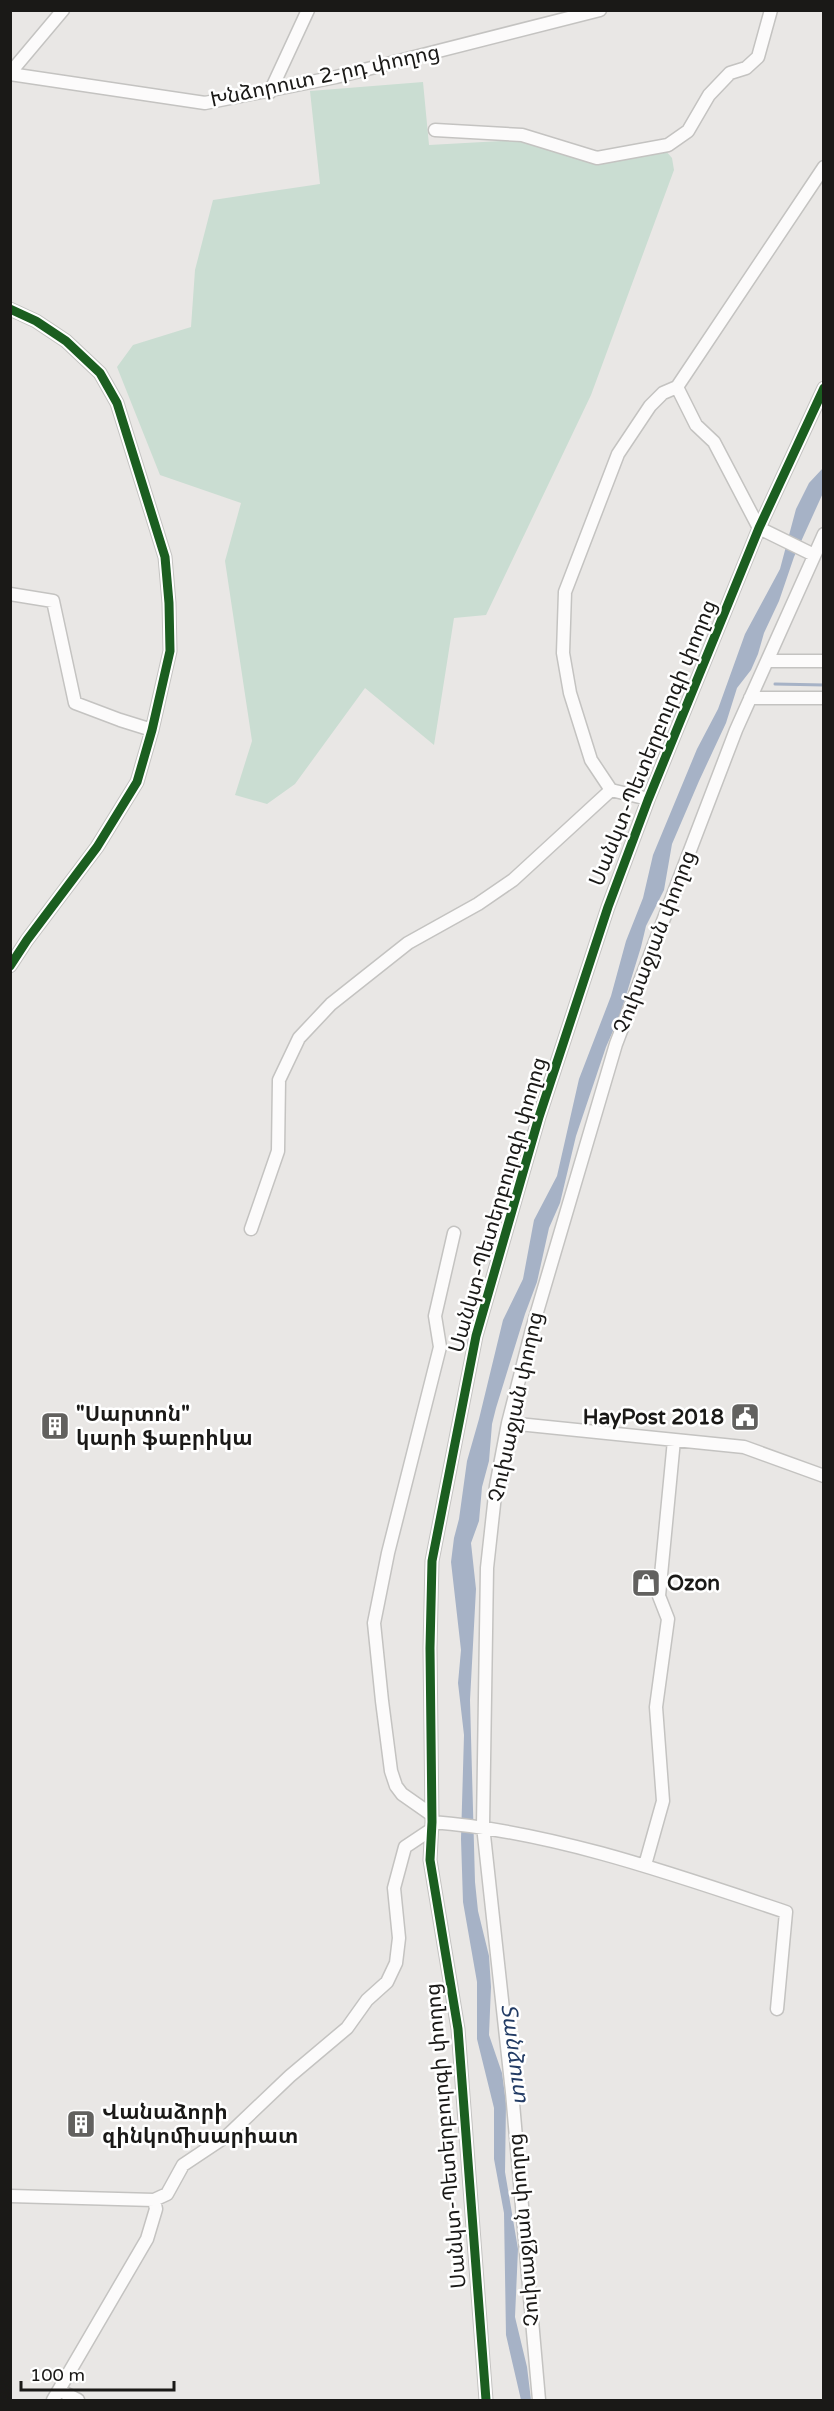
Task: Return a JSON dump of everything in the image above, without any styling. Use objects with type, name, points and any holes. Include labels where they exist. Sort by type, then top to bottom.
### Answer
[{"type":"street","points":[[10,74],[63,10]]},
{"type":"street","points":[[270,92],[308,10]]},
{"type":"street","points":[[435,130],[522,135],[597,158],[668,145],[688,131],[709,95],[729,73],[746,68],[758,57],[771,10]]},
{"type":"street","name":"Խնձորուտ 2-րդ փողոց","points":[[10,74],[206,104],[336,77],[595,12]]},
{"type":"street","points":[[648,799],[611,790],[591,760],[570,693],[562,653],[566,592],[618,454],[650,406],[663,393],[677,387],[824,166]]},
{"type":"street","points":[[10,309],[36,321],[66,341],[100,374],[117,403],[165,557],[170,651],[152,730],[137,782],[97,847],[10,966]]},
{"type":"street","points":[[677,387],[696,425],[714,442],[759,528],[810,553]]},
{"type":"street","name":"Սանկտ-Պետերբուրգի փողոց","points":[[486,2400],[458,2029],[430,1860],[432,1561],[476,1336],[550,1084],[608,907],[648,799],[759,528],[824,388]]},
{"type":"street","name":"Չուխաջյան փողոց","points":[[539,2400],[512,2092],[480,1826],[487,1568],[496,1486],[508,1423],[552,1255],[616,1044],[750,698],[810,553],[824,534]]},
{"type":"street","points":[[10,594],[53,601],[75,703],[152,730]]},
{"type":"street","points":[[767,661],[824,661]]},
{"type":"street","points":[[750,698],[824,698]]},
{"type":"street","points":[[251,1229],[278,1151],[279,1080],[299,1038],[331,1005],[408,943],[478,904],[513,880],[611,790]]},
{"type":"street","points":[[454,1233],[435,1316],[440,1347],[376,1603],[374,1623],[383,1713],[391,1771],[396,1786],[432,1822],[480,1826],[645,1865],[786,1912],[777,2009]]},
{"type":"street","points":[[508,1423],[744,1448],[824,1476]]},
{"type":"street","points":[[645,1865],[663,1802],[656,1707],[668,1618],[659,1596],[674,1440]]},
{"type":"street","points":[[10,2196],[154,2200],[167,2194],[183,2165],[228,2135],[290,2076],[347,2028],[367,2000],[387,1982],[396,1963],[399,1938],[394,1888],[405,1847],[432,1822]]},
{"type":"street","points":[[78,2400],[56,2395],[147,2239],[156,2209],[154,2200]]},
{"type":"green space","points":[[423,82],[429,145],[520,140],[598,163],[665,150],[672,158],[674,170],[591,395],[486,615],[454,618],[434,745],[365,688],[295,784],[267,804],[235,795],[252,741],[225,561],[241,503],[160,475],[117,367],[133,345],[191,327],[195,270],[213,200],[320,184],[310,91]]},
{"type":"water","points":[[823,468],[823,493],[794,557],[758,654],[751,670],[737,688],[726,723],[672,844],[664,890],[646,926],[620,1015],[606,1047],[576,1136],[560,1203],[549,1228],[537,1282],[496,1408],[492,1424],[489,1461],[482,1487],[479,1521],[471,1543],[476,1589],[470,1700],[475,1882],[478,1911],[489,1956],[491,1987],[489,2035],[502,2073],[506,2103],[505,2172],[518,2249],[515,2317],[527,2367],[531,2400],[521,2400],[506,2335],[504,2213],[494,2159],[494,2108],[477,2039],[477,1982],[463,1902],[461,1839],[464,1735],[458,1683],[461,1650],[451,1562],[454,1538],[467,1461],[503,1320],[523,1279],[534,1220],[557,1176],[579,1079],[611,996],[626,941],[643,898],[653,855],[697,749],[718,709],[745,634],[780,569],[796,509],[809,483]]},
{"type":"waterway","points":[[775,684],[824,685]]},
{"type":"cycle path","points":[[10,309],[36,321],[66,341],[100,373],[117,403],[165,557],[170,651],[152,730],[137,782],[97,847],[10,966]]},
{"type":"cycle path","points":[[486,2400],[458,2029],[430,1860],[432,1561],[476,1336],[539,1117],[608,907],[648,800],[759,528],[824,388]]},
{"type":"place","name":"HayPost 2018","points":[[745,1417]]},
{"type":"place","name":"\"Սարտոն\" կարի ֆաբրիկա","points":[[55,1426]]},
{"type":"place","name":"Ozon","points":[[646,1583]]},
{"type":"place","name":"Վանաձորի զինկոմիսարիատ","points":[[81,2124]]},
{"type":"water label","name":"Տանձուտ","points":[[515,2053]]}]
